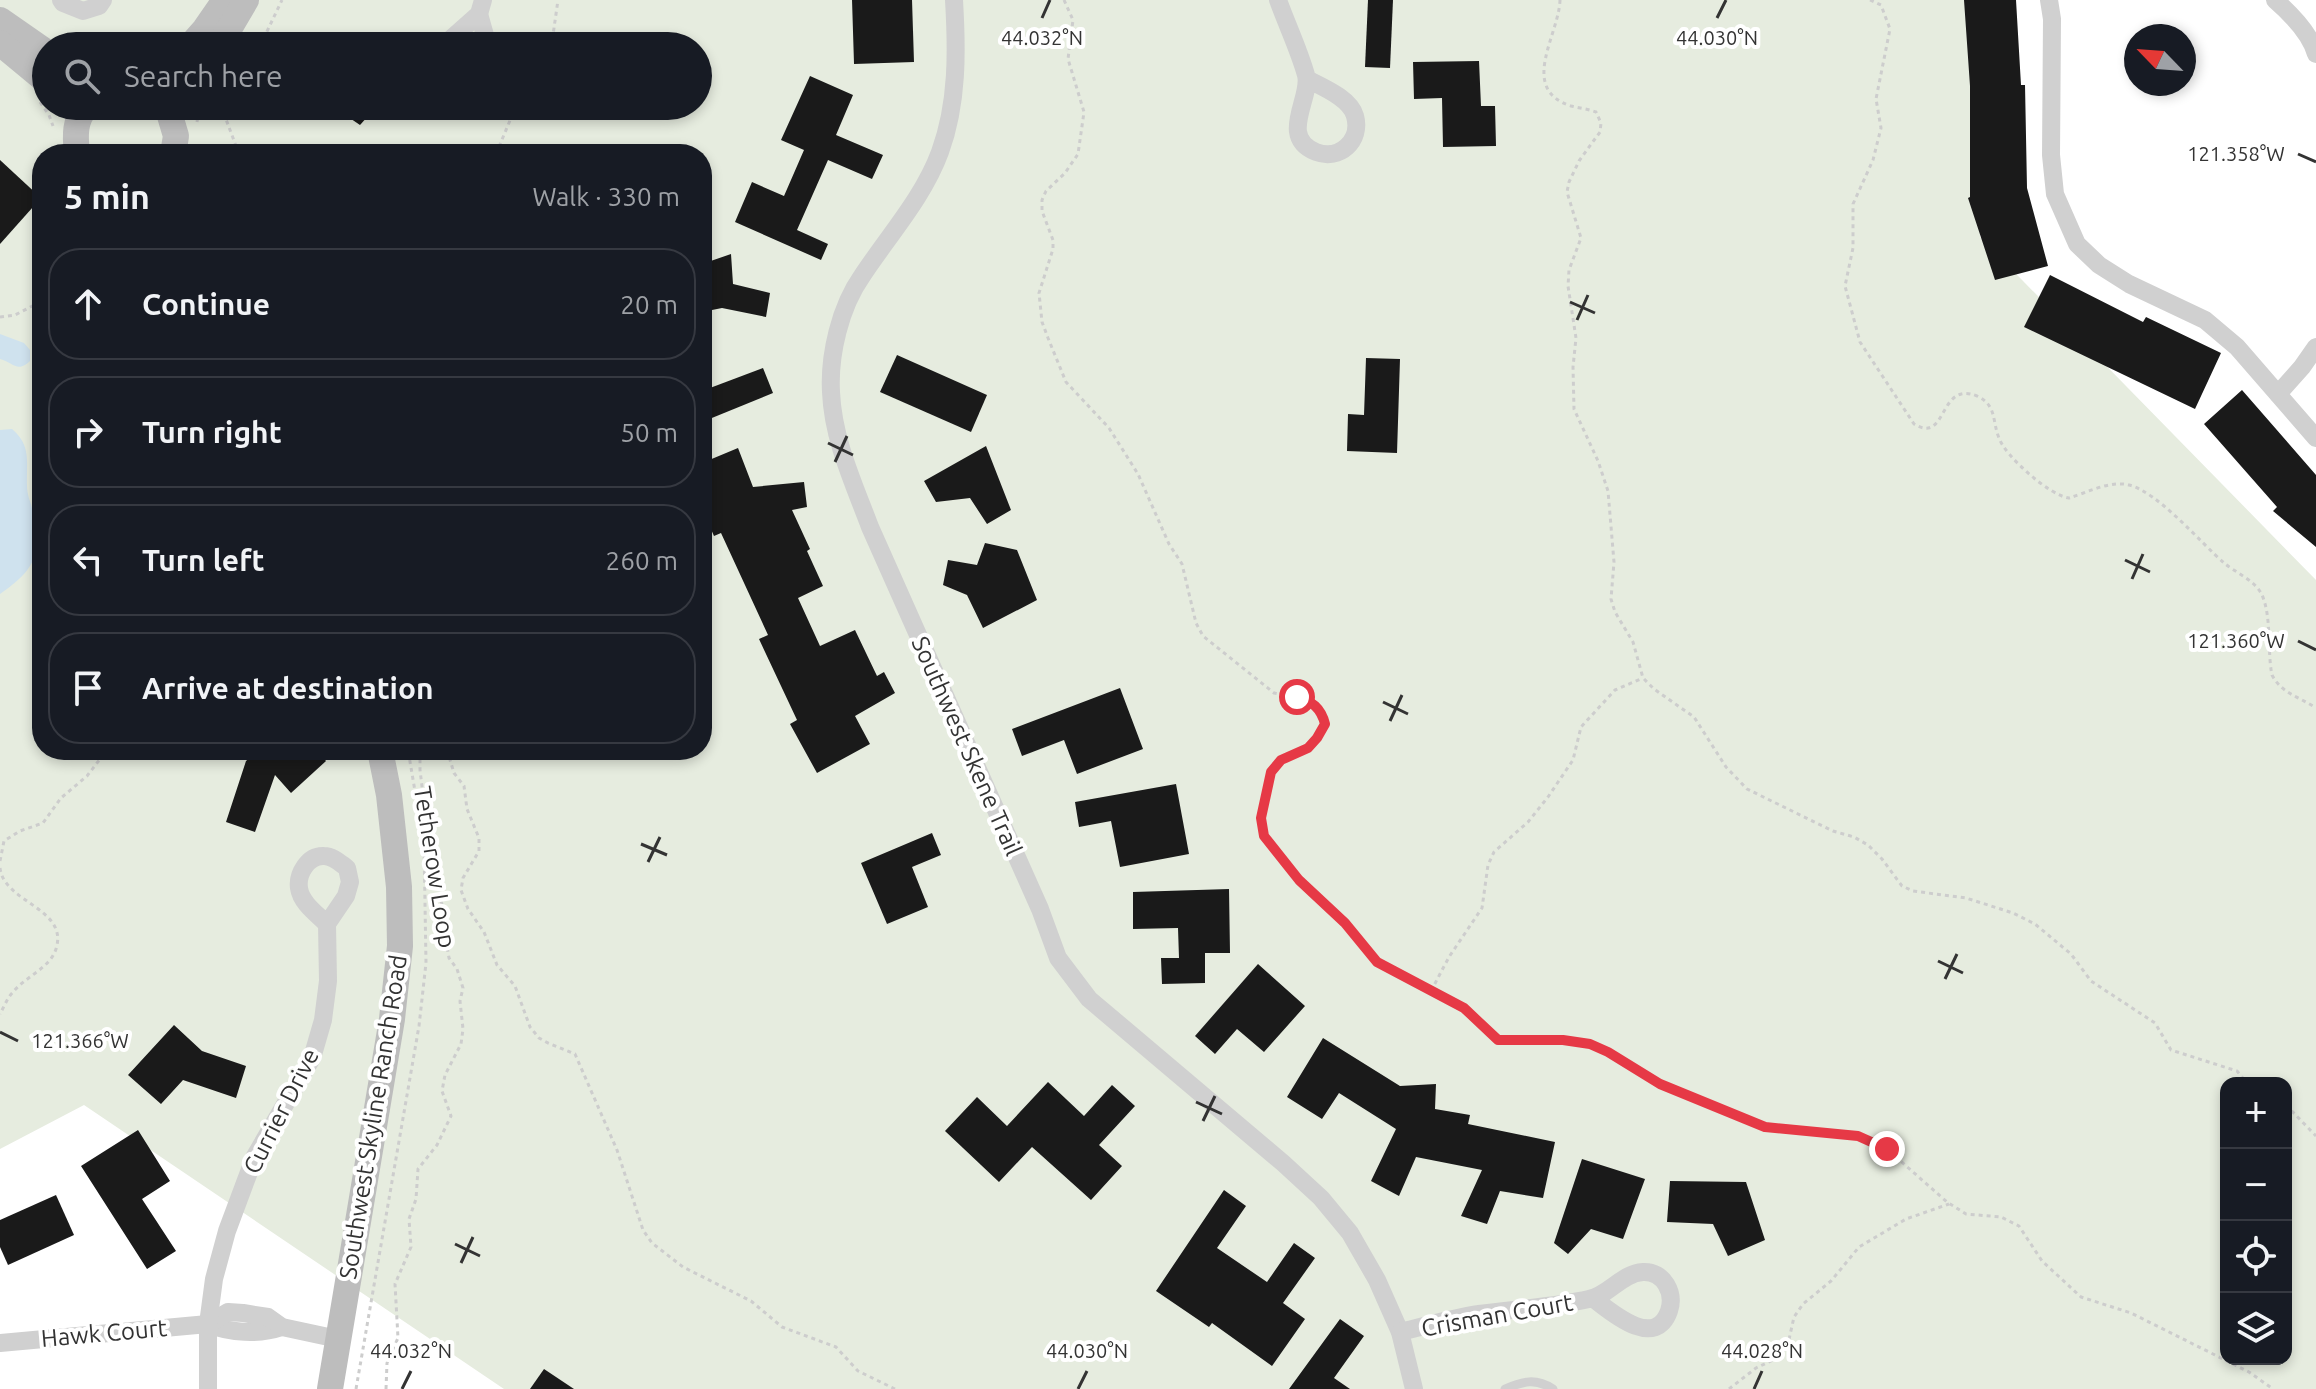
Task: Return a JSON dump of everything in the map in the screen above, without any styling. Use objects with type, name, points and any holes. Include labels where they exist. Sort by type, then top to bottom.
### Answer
[{"type":"street","points":[[61,0],[83,11],[99,6],[103,0]]},
{"type":"street","points":[[201,32],[225,0]]},
{"type":"street","points":[[227,32],[246,0]]},
{"type":"street","name":"Southwest Skene Trail","points":[[954,0],[957,41],[955,78],[950,115],[940,152],[916,200],[860,278],[843,313],[831,390],[835,428],[848,469],[870,527],[1034,895],[1058,958],[1089,999],[1283,1163],[1321,1198],[1350,1233],[1377,1280],[1400,1332],[1414,1389]]},
{"type":"street","points":[[1278,0],[1307,79]]},
{"type":"street","points":[[2049,0],[2052,19],[2051,155],[2055,194],[2077,244],[2099,265],[2129,284],[2205,320],[2237,347],[2316,438]]},
{"type":"street","points":[[2275,0],[2292,15],[2314,46],[2316,54]]},
{"type":"street","points":[[457,32],[481,7]]},
{"type":"street","points":[[481,7],[485,32]]},
{"type":"street","points":[[0,20],[32,42]]},
{"type":"street","points":[[0,43],[32,80]]},
{"type":"street","points":[[170,120],[175,144]]},
{"type":"street","points":[[175,144],[178,120]]},
{"type":"street","points":[[2278,394],[2316,347]]},
{"type":"street","name":"Southwest Skyline Ranch Road","points":[[330,1389],[392,1019],[400,946],[399,887],[382,760]]},
{"type":"street","name":"Currier Drive","points":[[208,1389],[208,1324],[214,1279],[227,1231],[255,1156],[312,1058],[323,1020],[326,994],[327,924]]},
{"type":"street","name":"Crisman Court","points":[[1400,1332],[1474,1314],[1594,1299]]},
{"type":"street","name":"Hawk Court","points":[[0,1343],[208,1324],[228,1312],[268,1317],[282,1327],[338,1339]]},
{"type":"lane","points":[[1505,1389],[1521,1382],[1538,1381],[1553,1389]]},
{"type":"path","points":[[267,32],[282,0]]},
{"type":"path","points":[[553,32],[558,0]]},
{"type":"path","points":[[1064,0],[1073,20],[1068,59],[1084,112],[1078,154],[1042,200],[1042,211],[1053,240],[1039,293],[1042,322],[1066,382],[1109,428],[1138,474],[1169,544],[1182,564],[1196,623],[1203,636],[1260,684],[1284,697],[1307,700],[1323,716],[1325,724],[1308,748],[1281,760],[1271,772],[1261,818],[1264,836],[1299,880],[1345,923],[1377,962],[1464,1008],[1498,1040],[1563,1040],[1590,1044],[1660,1084],[1765,1127],[1858,1136],[1887,1149],[1966,1214],[2001,1217],[2019,1226],[2042,1261],[2081,1297],[2131,1313],[2249,1372],[2273,1389]]},
{"type":"path","points":[[1560,0],[1544,60],[1544,79],[1558,99],[1596,112],[1601,123],[1596,141],[1574,171],[1567,192],[1581,238],[1569,270],[1568,286],[1576,338],[1574,409],[1608,491],[1614,562],[1611,599],[1633,642],[1643,678],[1694,717],[1726,767],[1747,789],[1868,845],[1902,886],[1913,891],[1966,898],[2013,913],[2035,924],[2071,954],[2091,981],[2155,1023],[2171,1050],[2237,1071],[2242,1077]]},
{"type":"path","points":[[1870,0],[1881,5],[1890,29],[1876,99],[1881,128],[1873,160],[1853,204],[1853,248],[1845,286],[1860,342],[1888,387],[1914,424],[1920,427],[1929,428],[1937,423],[1954,395],[1962,393],[1985,400],[1994,411],[1999,440],[2016,461],[2061,497],[2069,498],[2114,484],[2129,485],[2142,491],[2180,520],[2262,595],[2272,675],[2286,692],[2316,708]]},
{"type":"path","points":[[226,120],[235,144]]},
{"type":"path","points":[[500,144],[510,120]]},
{"type":"path","points":[[0,317],[15,315],[32,306]]},
{"type":"path","points":[[1431,991],[1449,957],[1482,908],[1488,865],[1494,852],[1528,822],[1548,797],[1573,760],[1581,727],[1615,690],[1643,678]]},
{"type":"path","points":[[0,861],[4,841],[43,823],[61,798],[87,776],[99,760]]},
{"type":"path","name":"Tetherow Loop","points":[[386,1389],[387,1363],[398,1338],[395,1284],[411,1247],[409,1219],[416,1199],[418,1169],[437,1145],[451,1116],[442,1091],[445,1075],[461,1044],[463,1029],[459,1010],[463,983],[449,958],[446,941],[448,924],[429,844],[420,760]]},
{"type":"path","points":[[450,760],[454,773],[464,786],[467,809],[479,838],[479,851],[463,878],[461,890],[468,909],[484,932],[497,965],[515,986],[530,1027],[548,1043],[575,1054],[617,1150],[643,1230],[652,1243],[683,1267],[751,1301],[782,1327],[836,1347],[858,1371],[895,1389]]},
{"type":"path","points":[[0,868],[8,887],[45,914],[57,929],[58,942],[55,954],[13,992],[0,1014]]},
{"type":"path","points":[[2292,1111],[2316,1136]]},
{"type":"path","points":[[1729,1389],[1756,1368],[1777,1358],[1788,1344],[1794,1317],[1803,1304],[1831,1281],[1859,1247],[1906,1219],[1951,1204]]},
{"type":"shaded area","points":[[0,0],[1998,0],[1980,237],[2316,580],[2316,1389],[504,1389],[84,1105],[0,1149]]},
{"type":"water","points":[[0,334],[24,343],[30,350],[30,361],[26,365],[18,367],[0,359]]},
{"type":"water","points":[[12,429],[25,448],[27,490],[32,509],[32,562],[20,578],[0,594],[0,430]]},
{"type":"building","points":[[852,0],[912,0],[914,62],[854,64]]},
{"type":"building","points":[[1368,0],[1393,0],[1390,68],[1365,67]]},
{"type":"building","points":[[1964,0],[2016,0],[2021,85],[2025,85],[2027,188],[2048,266],[1995,280],[1968,198],[1970,86]]},
{"type":"building","points":[[1479,61],[1481,106],[1495,106],[1496,146],[1443,147],[1442,98],[1414,99],[1413,62]]},
{"type":"building","points":[[810,76],[853,95],[836,135],[883,155],[872,179],[828,160],[797,230],[828,244],[821,260],[735,222],[752,182],[784,196],[804,150],[781,140]]},
{"type":"building","points":[[0,160],[32,190],[32,208],[0,244]]},
{"type":"building","points":[[731,254],[733,284],[770,293],[766,317],[722,308],[712,310],[712,261]]},
{"type":"building","points":[[2050,275],[2143,322],[2146,317],[2221,353],[2195,409],[2024,327]]},
{"type":"building","points":[[897,355],[987,395],[971,432],[880,392]]},
{"type":"building","points":[[1366,358],[1400,359],[1397,453],[1347,451],[1348,414],[1364,415]]},
{"type":"building","points":[[763,368],[773,393],[712,418],[712,387]]},
{"type":"building","points":[[2242,390],[2316,475],[2316,547],[2273,511],[2277,507],[2204,424]]},
{"type":"building","points":[[986,446],[1011,510],[987,524],[970,498],[936,502],[924,481]]},
{"type":"building","points":[[738,448],[753,487],[804,482],[807,507],[792,510],[823,586],[798,598],[820,646],[855,630],[877,676],[884,672],[895,693],[855,716],[870,744],[817,773],[790,724],[797,720],[759,639],[768,635],[721,533],[714,536],[712,532],[712,459]]},
{"type":"building","points":[[985,543],[1017,550],[1037,600],[983,628],[967,595],[943,585],[948,560],[977,565]]},
{"type":"building","points":[[1120,688],[1143,749],[1077,774],[1064,740],[1022,756],[1012,729]]},
{"type":"building","points":[[246,761],[326,761],[291,793],[275,775],[255,832],[226,822]]},
{"type":"building","points":[[1176,784],[1189,854],[1120,867],[1111,821],[1079,827],[1075,802]]},
{"type":"building","points":[[932,833],[941,855],[912,867],[928,907],[887,924],[861,863]]},
{"type":"building","points":[[1229,889],[1230,953],[1205,953],[1205,983],[1162,984],[1161,958],[1179,958],[1178,928],[1133,929],[1133,892]]},
{"type":"building","points":[[1258,964],[1305,1006],[1264,1052],[1237,1029],[1215,1054],[1195,1036]]},
{"type":"building","points":[[174,1025],[202,1051],[246,1066],[236,1098],[183,1080],[161,1104],[128,1075]]},
{"type":"building","points":[[1323,1038],[1400,1086],[1436,1084],[1435,1109],[1470,1115],[1468,1124],[1555,1142],[1543,1198],[1500,1191],[1487,1224],[1461,1216],[1482,1170],[1416,1157],[1399,1196],[1371,1181],[1396,1129],[1339,1093],[1322,1119],[1287,1097]]},
{"type":"building","points":[[1048,1082],[1084,1116],[1112,1085],[1135,1106],[1099,1145],[1122,1166],[1091,1200],[1032,1147],[999,1182],[945,1131],[977,1097],[1007,1126]]},
{"type":"building","points":[[138,1130],[170,1181],[142,1199],[176,1251],[147,1269],[81,1166]]},
{"type":"building","points":[[1582,1159],[1645,1179],[1623,1239],[1591,1229],[1568,1254],[1554,1243]]},
{"type":"building","points":[[1670,1181],[1746,1182],[1765,1240],[1728,1256],[1713,1224],[1667,1222]]},
{"type":"building","points":[[1224,1190],[1246,1206],[1217,1248],[1267,1282],[1294,1243],[1315,1258],[1283,1303],[1305,1319],[1272,1366],[1212,1323],[1209,1327],[1156,1291]]},
{"type":"building","points":[[56,1195],[74,1235],[8,1265],[0,1247],[0,1220]]},
{"type":"building","points":[[1340,1319],[1364,1336],[1334,1378],[1350,1389],[1289,1389]]},
{"type":"building","points":[[544,1369],[574,1389],[530,1389]]},
{"type":"route","points":[[1297,697],[1318,708],[1325,724],[1308,748],[1281,760],[1271,772],[1261,818],[1264,836],[1299,880],[1345,923],[1377,962],[1464,1008],[1498,1040],[1563,1040],[1590,1044],[1681,1094],[1765,1127],[1858,1136],[1887,1149]]}]
